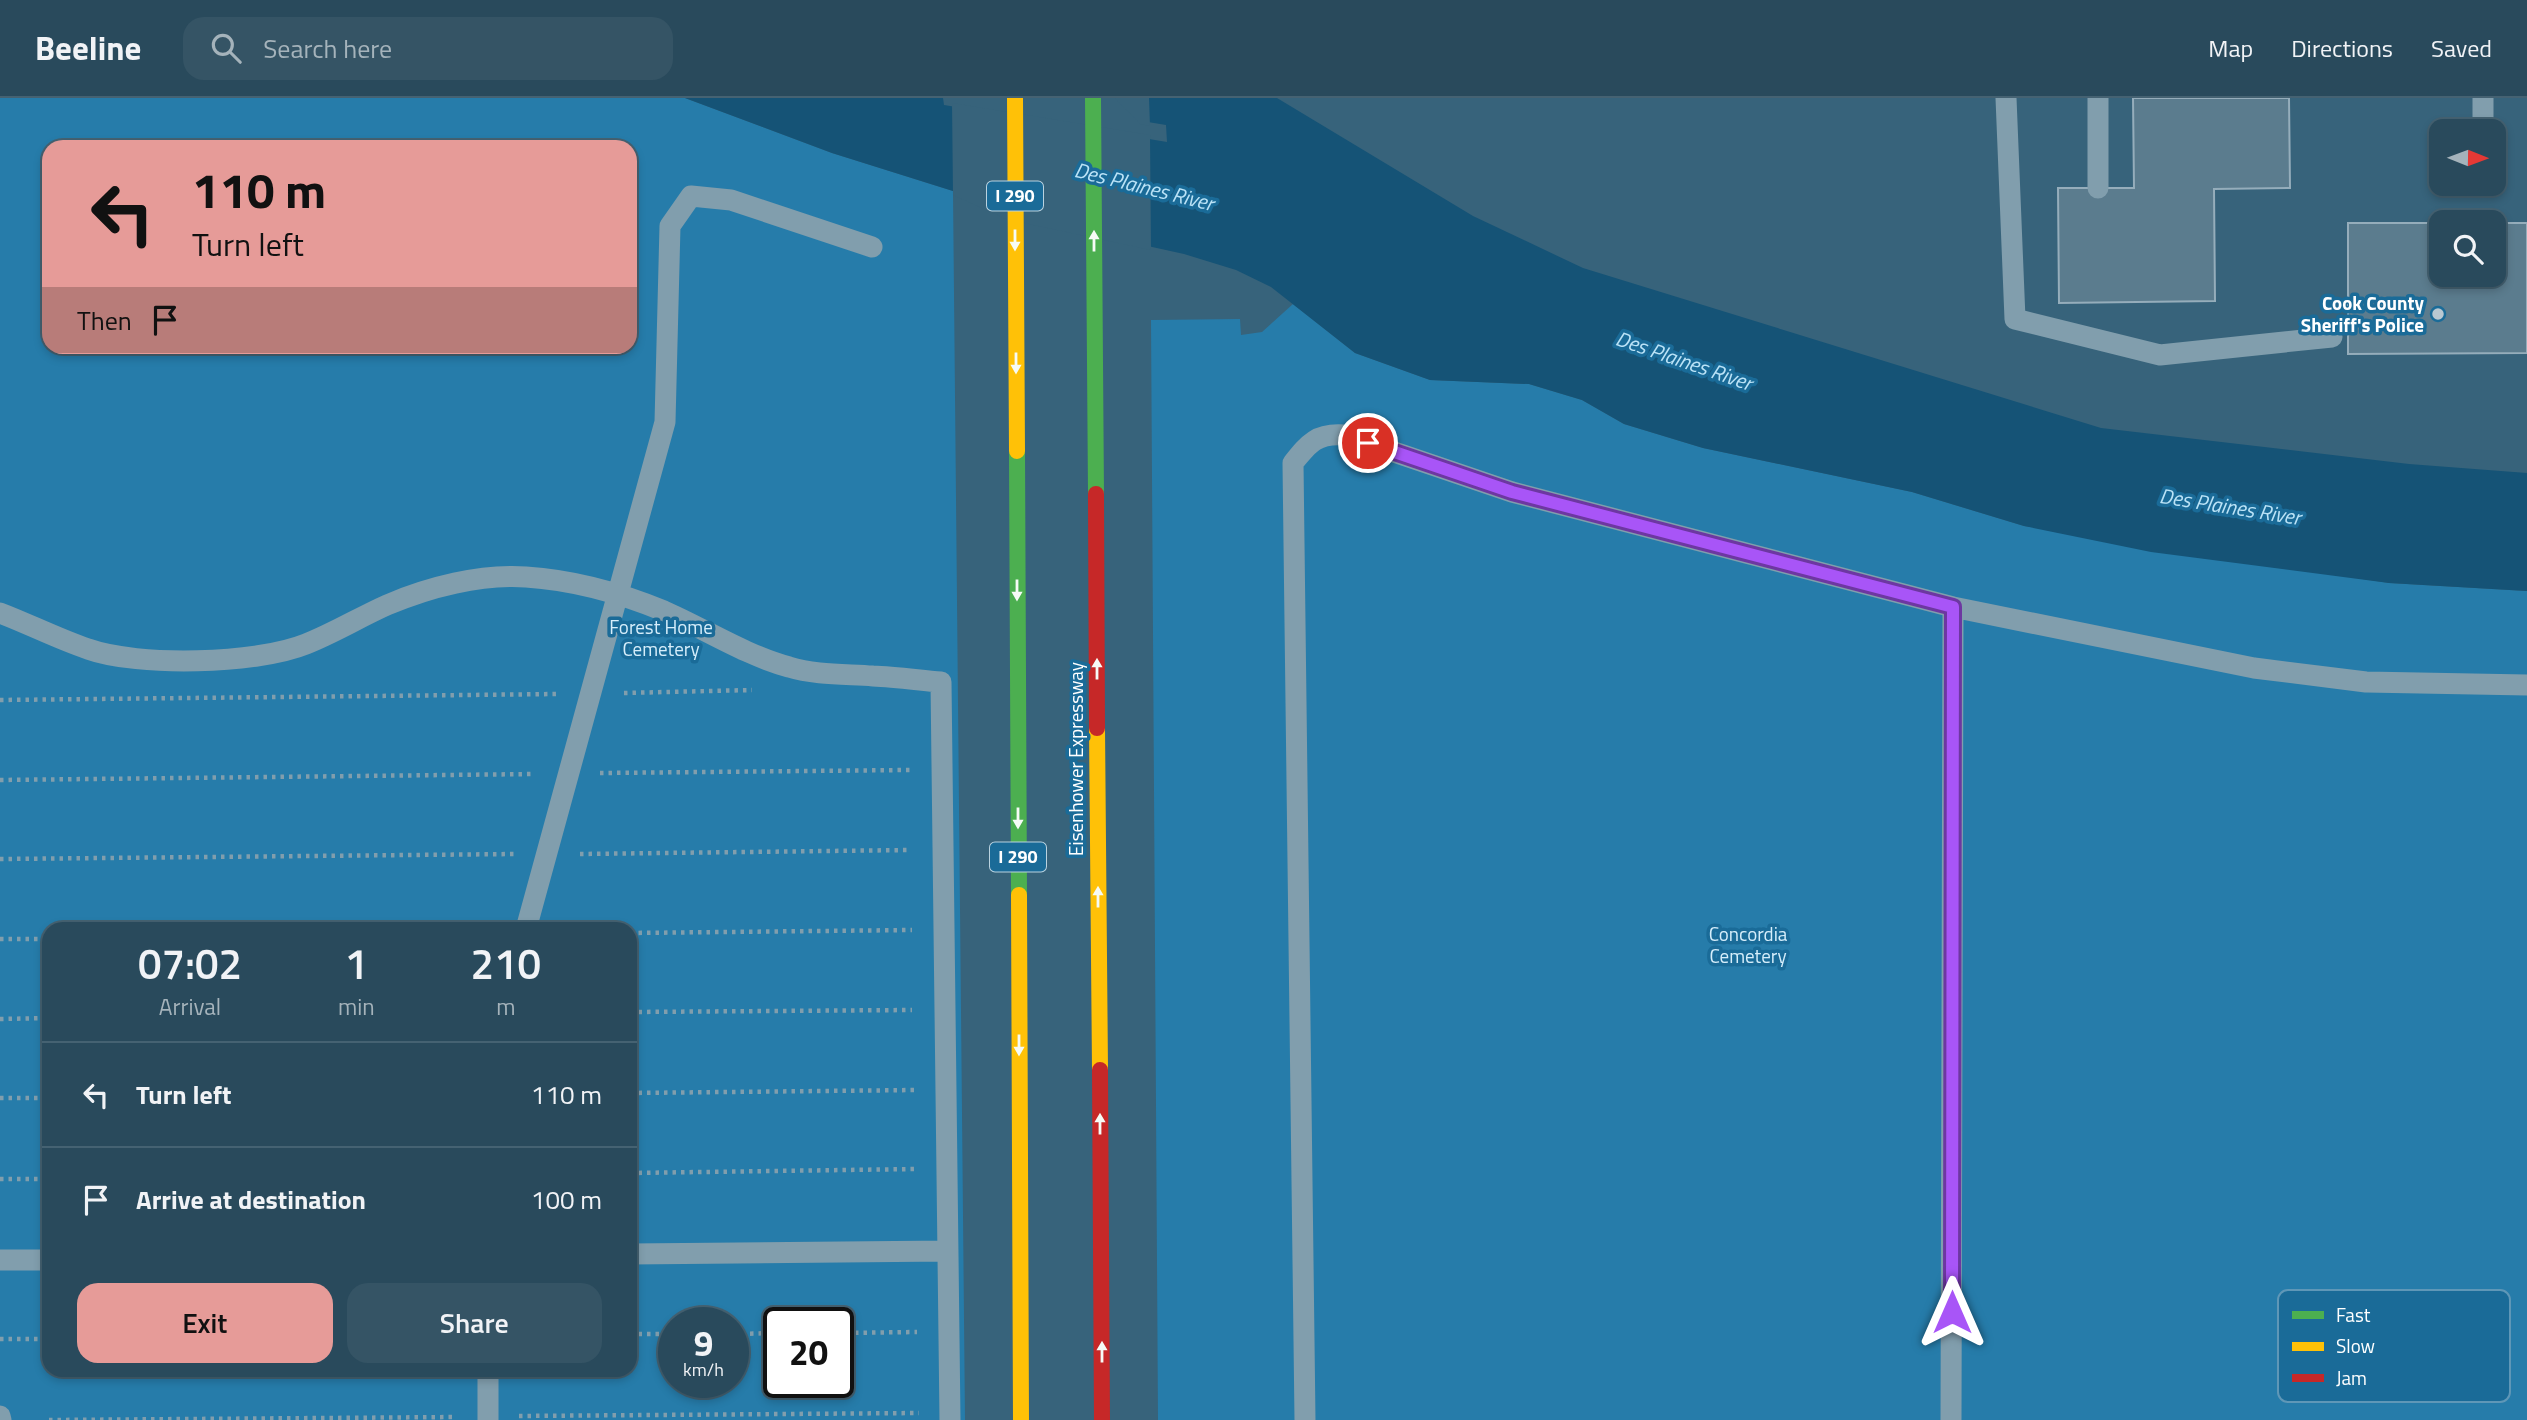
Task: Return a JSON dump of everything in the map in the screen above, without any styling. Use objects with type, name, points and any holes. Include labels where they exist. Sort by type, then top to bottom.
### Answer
[{"type":"highway","name":"I 290","points":[[1014,98],[1021,1420]]},
{"type":"highway","name":"Eisenhower Expressway","points":[[1093,98],[1102,1420]]},
{"type":"lane","points":[[2006,98],[2015,319],[2160,355],[2332,337]]},
{"type":"lane","points":[[2098,98],[2098,188]]},
{"type":"lane","points":[[2483,98],[2483,119]]},
{"type":"lane","points":[[528,922],[665,422],[670,226],[691,196],[731,200],[872,247]]},
{"type":"lane","points":[[1306,1420],[1293,463],[1310,443],[1328,433],[1344,435],[1512,492],[1953,607],[2254,668],[2366,682],[2527,685]]},
{"type":"lane","points":[[0,613],[88,650],[132,659],[207,660],[261,657],[305,645],[388,605],[436,588],[479,580],[524,577],[575,583],[617,594],[663,611],[789,668],[941,682],[950,1420]]},
{"type":"lane","points":[[1951,1420],[1953,607]]},
{"type":"lane","points":[[637,1254],[948,1251]]},
{"type":"lane","points":[[0,1260],[42,1260]]},
{"type":"lane","points":[[488,1377],[488,1420]]},
{"type":"path","points":[[0,700],[763,690],[763,657]]},
{"type":"path","points":[[0,780],[942,769]]},
{"type":"path","points":[[0,859],[943,850]]},
{"type":"path","points":[[637,933],[944,929]]},
{"type":"path","points":[[0,940],[42,939]]},
{"type":"path","points":[[637,1012],[945,1009]]},
{"type":"path","points":[[0,1019],[42,1018]]},
{"type":"path","points":[[637,1093],[946,1090]]},
{"type":"path","points":[[0,1098],[42,1098]]},
{"type":"path","points":[[637,1172],[947,1169]]},
{"type":"path","points":[[0,1179],[42,1179]]},
{"type":"path","points":[[854,1333],[949,1332]]},
{"type":"path","points":[[637,1334],[658,1334]]},
{"type":"path","points":[[0,1339],[42,1339]]},
{"type":"green space","name":"Forest Home Cemetery","points":[[0,98],[685,98],[832,153],[953,191],[965,1420],[0,1420]]},
{"type":"green space","name":"Concordia Cemetery","points":[[1293,304],[1355,353],[1430,380],[1529,384],[1582,400],[1624,424],[1703,448],[1912,492],[2024,526],[2389,583],[2527,591],[2527,1420],[1158,1420],[1151,320],[1240,319],[1241,335],[1262,332]]},
{"type":"water","name":"Des Plaines River","points":[[685,98],[943,98],[944,105],[1167,142],[1166,125],[1142,121],[1119,98],[1277,98],[1473,216],[1583,268],[2101,428],[2409,464],[2527,473],[2527,591],[2389,583],[2151,552],[2024,526],[1912,492],[1703,448],[1624,424],[1582,400],[1529,384],[1430,380],[1355,353],[1271,287],[1236,270],[1184,254],[1007,215],[953,191],[832,153]]},
{"type":"pier","points":[[1115,98],[1149,98],[1150,126],[1140,124]]},
{"type":"pier","points":[[952,103],[1150,135],[1151,250],[1006,219],[953,195]]},
{"type":"building","points":[[2133,98],[2289,98],[2290,188],[2214,189],[2215,301],[2059,303],[2058,188],[2134,188]]},
{"type":"building","name":"Cook County Sheriff's Police","points":[[2348,223],[2429,223],[2429,287],[2506,287],[2506,223],[2527,223],[2527,353],[2348,354]]},
{"type":"traffic: fast","points":[[1093,98],[1096,494]]},
{"type":"traffic: fast","points":[[1017,451],[1019,895]]},
{"type":"traffic: slow","points":[[1015,98],[1017,451]]},
{"type":"traffic: slow","points":[[1097,728],[1100,1070]]},
{"type":"traffic: slow","points":[[1019,895],[1021,1420]]},
{"type":"traffic: jam","points":[[1096,494],[1097,728]]},
{"type":"traffic: jam","points":[[1100,1070],[1102,1420]]},
{"type":"place","name":"Cook County Sheriff's Police","points":[[2438,314]]},
{"type":"route","points":[[1368,443],[1512,492],[1953,607],[1952,1312]]}]
